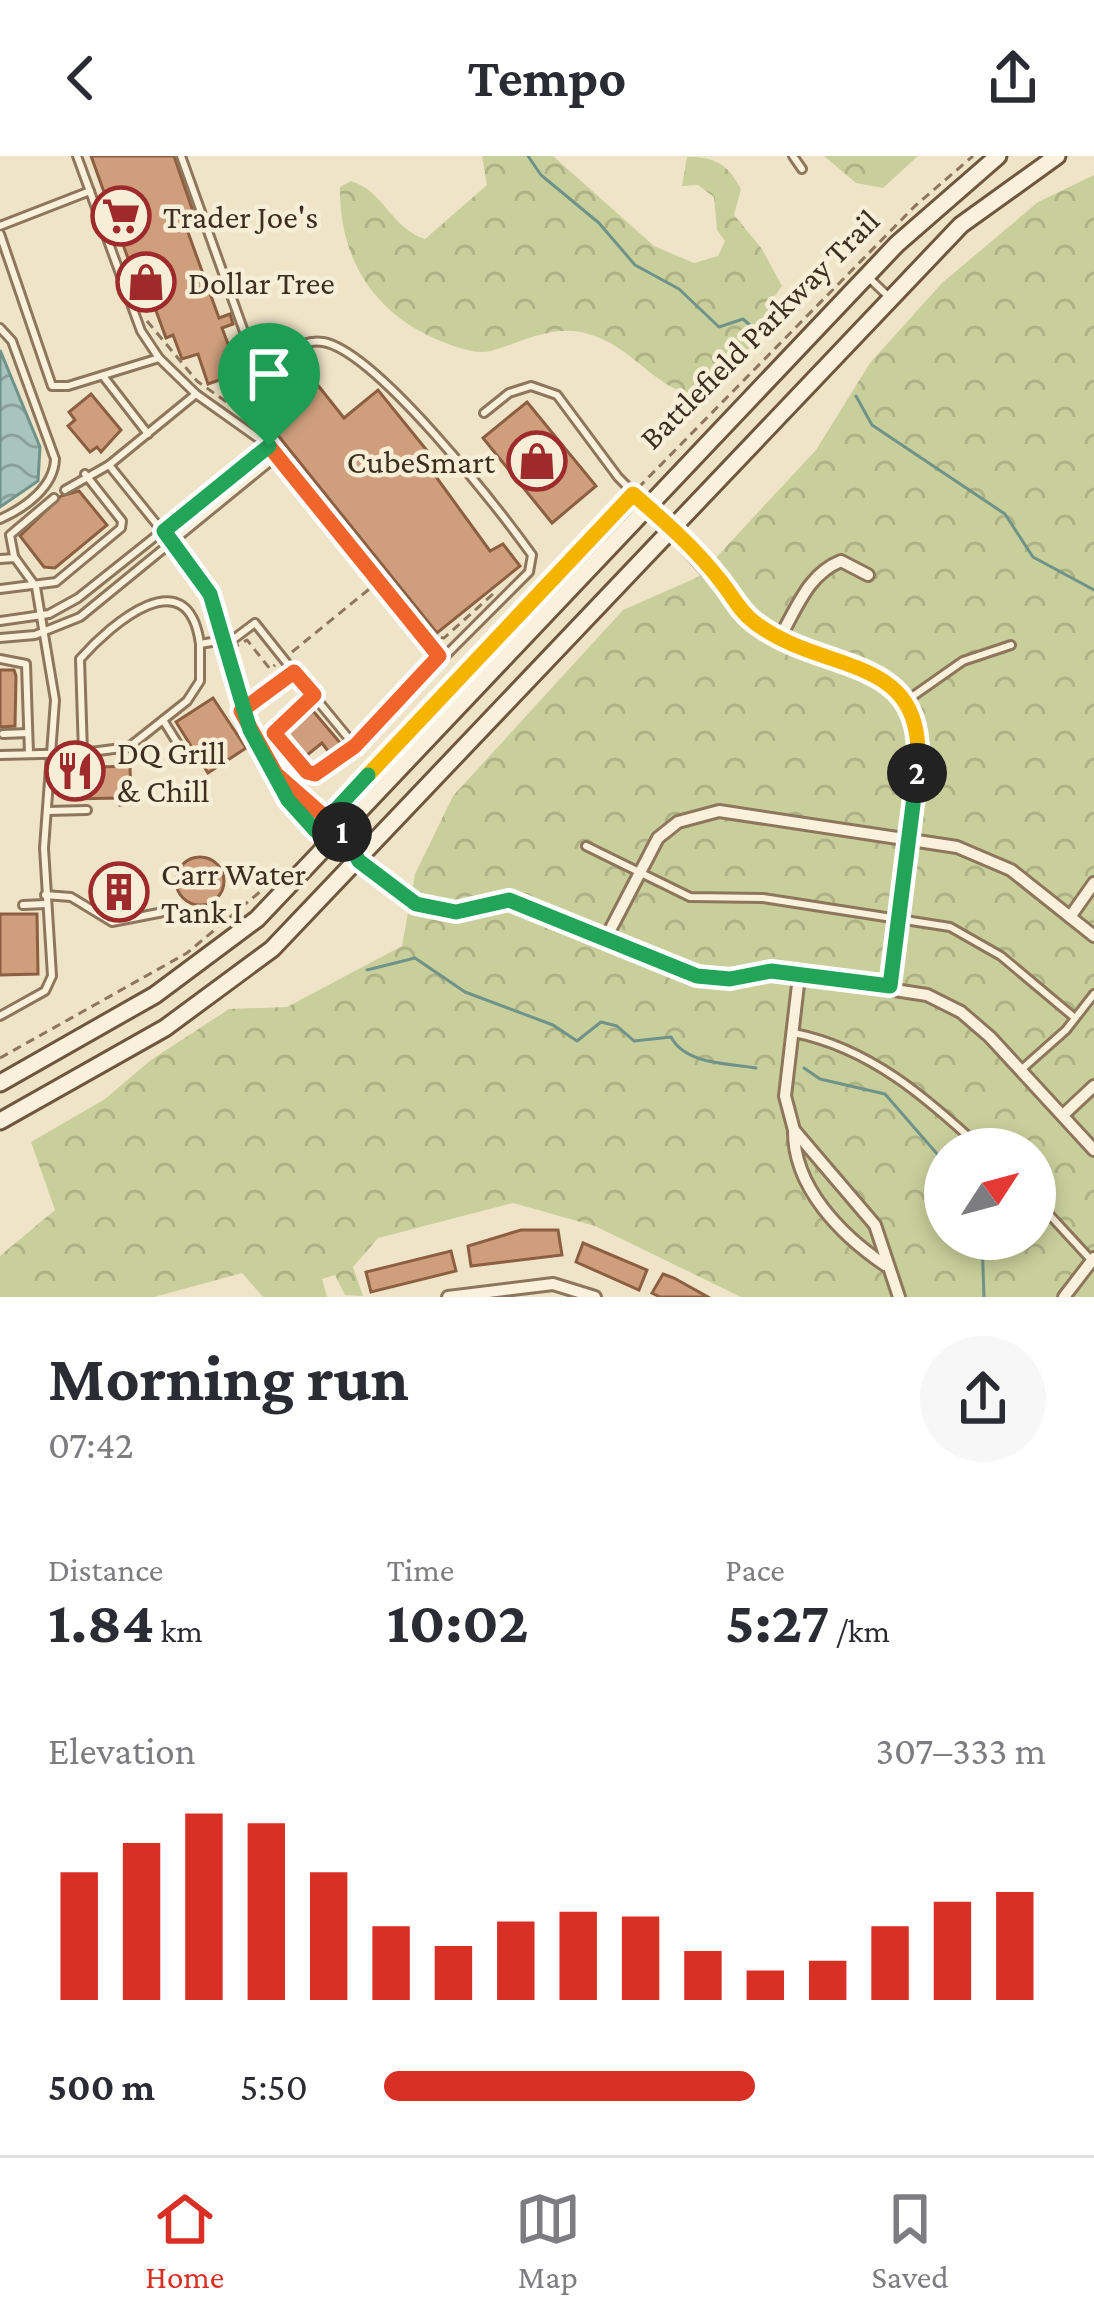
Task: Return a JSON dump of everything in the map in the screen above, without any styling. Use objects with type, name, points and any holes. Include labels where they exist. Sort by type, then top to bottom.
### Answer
[{"type":"main road","points":[[0,1083],[211,957],[940,201],[998,156]]},
{"type":"main road","points":[[0,1120],[206,1001],[272,949],[890,298],[983,206],[1057,156]]},
{"type":"street","points":[[671,531],[752,621],[796,649],[867,670],[906,700],[921,740],[890,986]]},
{"type":"street","points":[[780,637],[814,577],[827,566],[842,561],[868,574]]},
{"type":"street","points":[[607,936],[658,838],[678,822],[719,811],[957,847],[988,857],[1094,936]]},
{"type":"street","points":[[359,861],[428,908],[456,912],[509,900],[607,936],[672,970],[697,976],[730,979],[771,971],[926,994],[961,1012],[1094,1150]]},
{"type":"street","points":[[1070,916],[1094,883]]},
{"type":"street","points":[[799,976],[785,1096],[794,1130],[794,1154],[810,1190],[844,1232],[886,1266]]},
{"type":"street","points":[[1063,1114],[1094,1086]]},
{"type":"street","points":[[794,1130],[875,1225],[899,1297]]},
{"type":"street","points":[[1064,1297],[1093,1261]]},
{"type":"street","points":[[448,1297],[565,1285],[596,1297]]},
{"type":"lane","points":[[77,156],[141,331],[159,358],[196,394],[269,446],[439,656]]},
{"type":"lane","points":[[182,156],[252,354],[263,364],[297,345],[322,341],[377,370],[532,555],[529,572],[439,656],[355,746],[315,774],[307,772],[274,733],[314,695]]},
{"type":"lane","points":[[793,156],[802,169]]},
{"type":"lane","points":[[90,191],[0,230],[52,386],[159,358]]},
{"type":"lane","points":[[867,276],[890,298]]},
{"type":"lane","points":[[0,328],[12,340],[55,459],[54,472],[42,490],[0,519]]},
{"type":"lane","points":[[103,376],[148,434]]},
{"type":"lane","points":[[484,412],[509,393],[531,386],[557,395],[633,494],[671,531]]},
{"type":"lane","points":[[65,490],[85,474],[109,465],[196,394]]},
{"type":"lane","points":[[0,621],[40,617],[78,598],[269,446]]},
{"type":"lane","points":[[0,638],[44,632],[80,616],[277,456]]},
{"type":"lane","points":[[109,465],[205,584],[241,711],[288,800],[334,832],[359,861]]},
{"type":"lane","points":[[0,589],[56,582],[121,529],[122,520],[85,474]]},
{"type":"lane","points":[[0,1016],[50,986],[47,811],[55,753],[55,700],[36,587],[15,558],[10,535],[55,498]]},
{"type":"lane","points":[[0,559],[15,558]]},
{"type":"lane","points":[[0,755],[82,753],[122,751],[196,690],[200,644],[192,615],[159,600],[139,608],[84,653],[82,753]]},
{"type":"lane","points":[[200,644],[223,647],[255,622],[355,746]]},
{"type":"lane","points":[[906,700],[963,661],[1011,645]]},
{"type":"lane","points":[[0,659],[26,664],[29,754]]},
{"type":"lane","points":[[241,711],[294,672]]},
{"type":"lane","points":[[15,716],[27,716]]},
{"type":"lane","points":[[163,720],[178,744]]},
{"type":"lane","points":[[3,734],[28,733]]},
{"type":"lane","points":[[276,774],[359,861]]},
{"type":"lane","points":[[47,811],[87,810]]},
{"type":"lane","points":[[586,846],[690,897],[743,896],[900,915],[970,936],[1075,1018]]},
{"type":"lane","points":[[22,905],[71,897],[112,922],[174,910]]},
{"type":"lane","points":[[1021,1070],[1094,994]]},
{"type":"lane","points":[[791,1033],[822,1039],[880,1065],[956,1128]]},
{"type":"lane","points":[[1056,1221],[1093,1261]]},
{"type":"path","name":"Battlefield Parkway Trail","points":[[334,832],[633,494],[915,206],[973,156]]},
{"type":"path","points":[[141,308],[182,366],[273,435],[438,637],[444,638],[494,593]]},
{"type":"path","points":[[223,647],[247,640],[270,669],[387,575]]},
{"type":"path","points":[[0,1058],[187,953],[289,865]]},
{"type":"green space","points":[[482,156],[553,156],[654,246],[694,263],[718,256],[725,241],[717,230],[714,197],[698,185],[682,186],[687,157],[720,164],[741,189],[734,215],[762,249],[782,286],[751,348],[728,371],[691,394],[663,382],[614,345],[581,332],[546,333],[478,352],[438,340],[395,314],[378,298],[353,259],[341,213],[340,187],[351,181],[362,186],[404,227],[425,239],[487,185]]},
{"type":"green space","points":[[824,156],[918,156],[883,188],[856,183]]},
{"type":"green space","points":[[1094,175],[1094,1297],[741,1297],[595,1226],[513,1203],[378,1238],[353,1267],[363,1296],[345,1295],[335,1275],[322,1279],[327,1297],[263,1297],[242,1273],[154,1297],[0,1297],[0,1256],[55,1210],[31,1142],[105,1099],[151,1060],[229,1009],[287,1007],[402,946],[415,874],[453,796],[623,610],[698,577],[816,450],[870,363],[942,283],[1038,202]]},
{"type":"water","points":[[0,350],[40,447],[38,481],[0,507]]},
{"type":"building","points":[[91,156],[174,156],[196,220],[185,224],[219,318],[230,314],[233,324],[222,328],[239,373],[208,384],[198,354],[182,359],[173,335],[166,338],[155,308],[147,311]]},
{"type":"building","points":[[301,364],[344,418],[378,390],[433,458],[426,463],[490,551],[503,544],[520,566],[437,633],[252,403],[274,385],[269,379],[280,371],[285,377]]},
{"type":"building","points":[[91,394],[121,430],[101,452],[97,447],[90,452],[68,426],[75,420],[69,412]]},
{"type":"building","points":[[527,402],[596,486],[552,523],[483,438]]},
{"type":"building","points":[[79,491],[107,525],[55,568],[44,567],[20,536],[61,496]]},
{"type":"building","points":[[0,670],[14,670],[16,676],[15,726],[0,727]]},
{"type":"building","points":[[213,698],[246,748],[208,773],[176,722]]},
{"type":"building","points":[[313,711],[342,745],[330,754],[322,743],[306,756],[289,738],[287,732]]},
{"type":"building","points":[[130,766],[131,804],[120,805],[120,798],[70,799],[69,768]]},
{"type":"building","points":[[200,857],[217,864],[224,881],[217,898],[200,905],[183,898],[176,881],[183,864]]},
{"type":"building","name":"Carr Water Tank I","points":[[119,865],[136,873],[144,890],[136,907],[119,915],[102,907],[94,890],[102,873]]},
{"type":"building","points":[[0,914],[37,914],[38,974],[0,975]]},
{"type":"building","points":[[521,1230],[558,1230],[562,1255],[471,1266],[468,1246]]},
{"type":"building","points":[[583,1243],[647,1270],[639,1290],[576,1262]]},
{"type":"building","points":[[451,1251],[456,1271],[371,1292],[366,1272]]},
{"type":"building","points":[[663,1274],[674,1278],[708,1297],[652,1293]]},
{"type":"waterway","points":[[528,156],[541,175],[599,223],[635,265],[679,289],[719,327],[743,319],[759,333]]},
{"type":"waterway","points":[[856,396],[872,425],[1005,514],[1033,557],[1094,590]]},
{"type":"waterway","points":[[367,970],[415,958],[465,992],[553,1025],[577,1041],[601,1022],[617,1026],[634,1041],[671,1037],[697,1058],[756,1068]]},
{"type":"waterway","points":[[804,1068],[820,1079],[885,1094],[924,1139]]},
{"type":"waterway","points":[[983,1260],[984,1297]]},
{"type":"place","name":"Trader Joe's","points":[[121,216]]},
{"type":"place","name":"Dollar Tree","points":[[146,282]]},
{"type":"place","name":"CubeSmart","points":[[537,461]]},
{"type":"place","name":"DQ Grill & Chill","points":[[75,771]]},
{"type":"place","name":"Carr Water Tank I","points":[[119,892]]},
{"type":"route","points":[[269,446],[164,531],[210,594],[241,711],[250,730],[288,800],[316,831],[330,820],[341,810],[419,719],[532,606],[633,494],[718,577],[752,621],[796,649],[883,678],[908,703],[921,740],[890,986],[771,971],[730,979],[697,976],[672,970],[534,906],[509,900],[456,912],[416,904],[359,861],[342,832],[330,820],[298,790],[276,774],[241,711],[294,672],[314,695],[275,727],[274,733],[307,772],[315,774],[355,746],[439,656],[269,446]]}]
